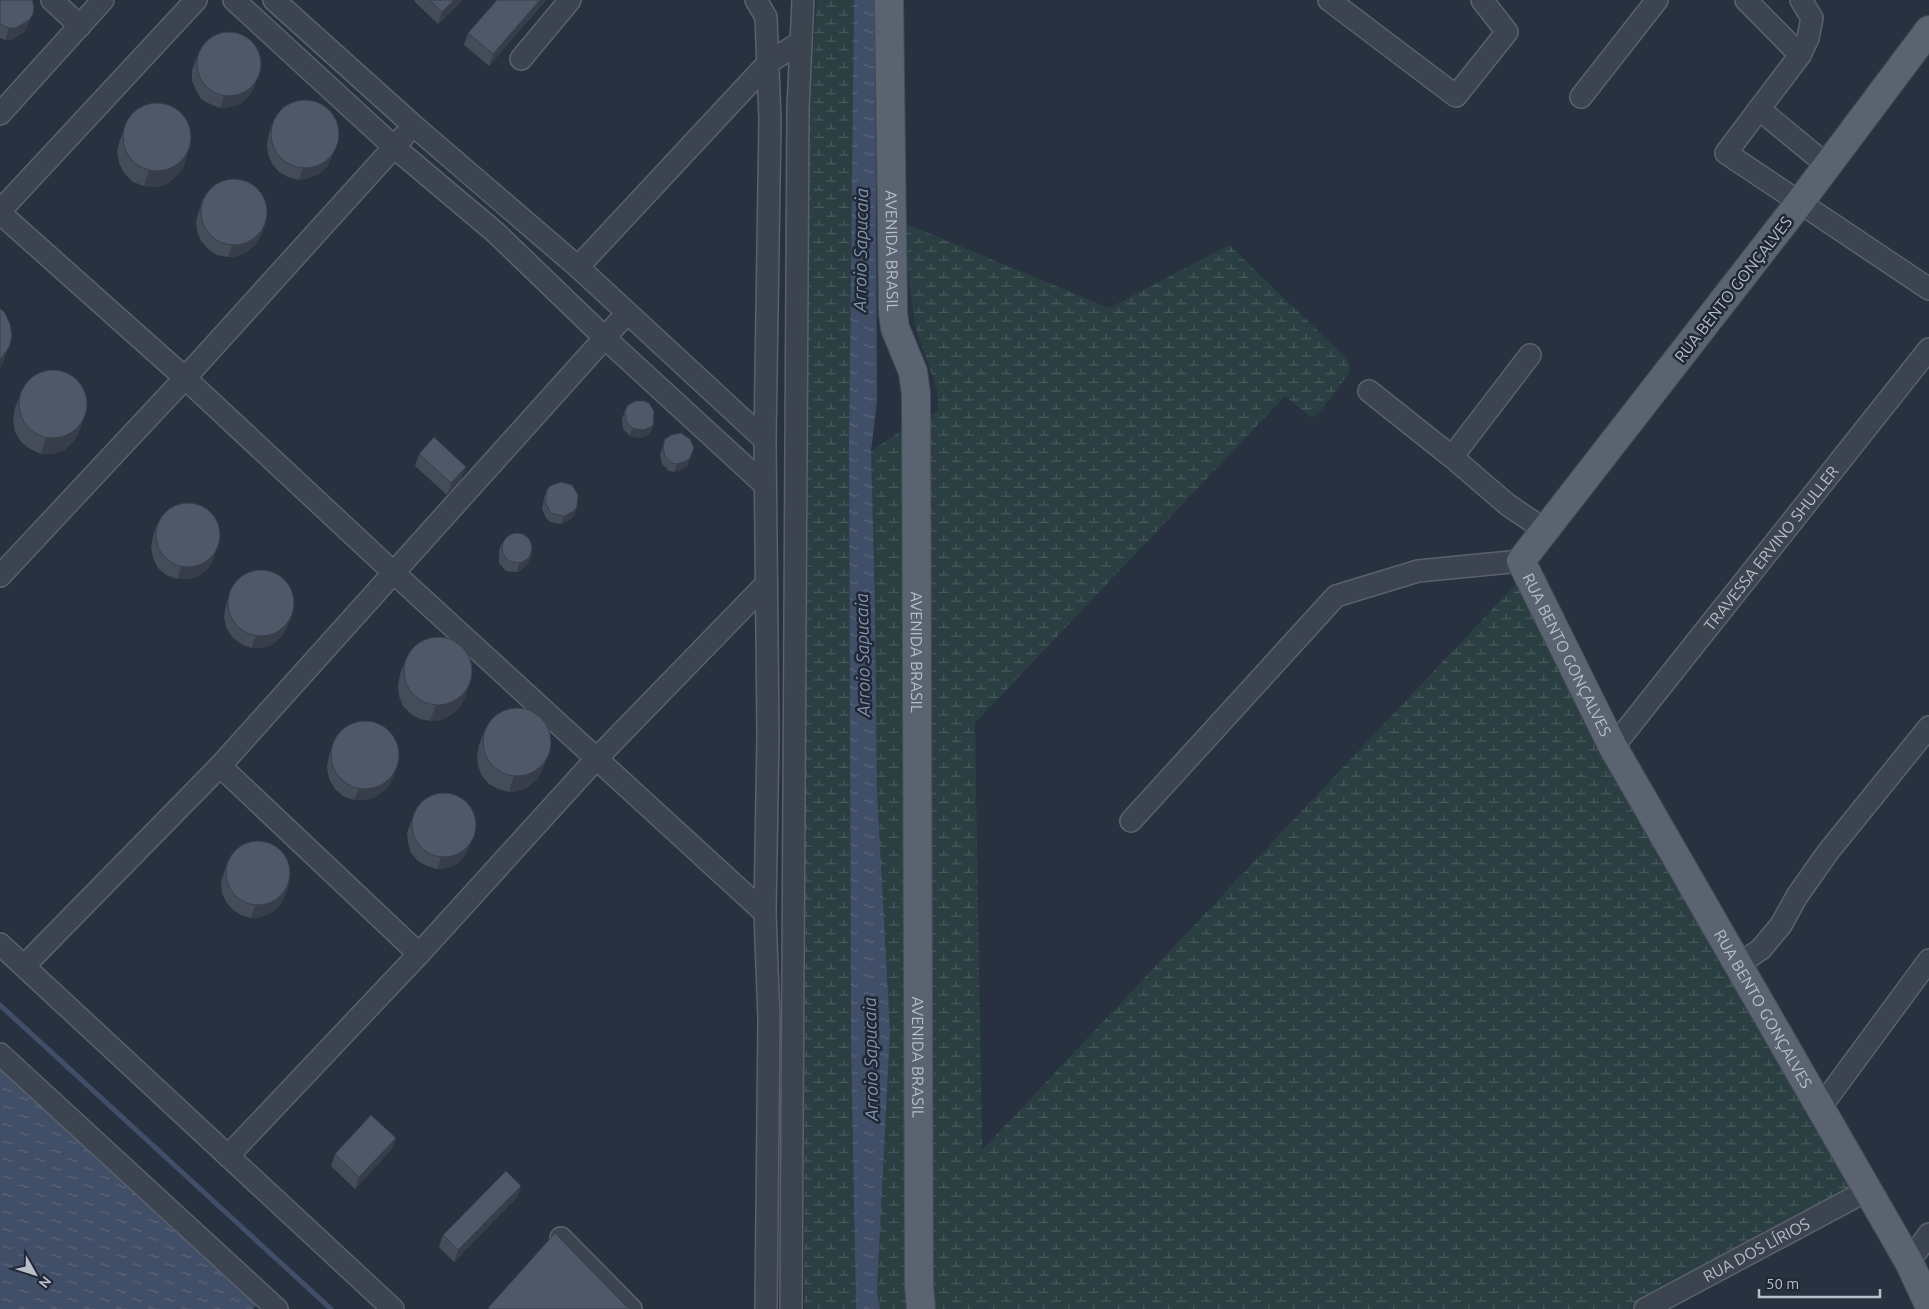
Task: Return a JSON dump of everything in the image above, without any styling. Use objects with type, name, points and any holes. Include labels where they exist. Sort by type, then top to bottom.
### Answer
[{"type":"main road","name":"AVENIDA BRASIL","points":[[889,0],[893,313],[895,328],[913,372],[916,394],[919,1266],[921,1309]]},
{"type":"main road","name":"RUA BENTO GONÇALVES","points":[[1929,30],[1828,166],[1521,561],[1613,747],[1909,1262],[1929,1306]]},
{"type":"street","points":[[52,0],[80,26]]},
{"type":"street","points":[[0,114],[103,0]]},
{"type":"street","points":[[196,0],[0,212],[184,378],[766,913]]},
{"type":"street","points":[[234,0],[394,147],[495,232],[605,338],[765,485]]},
{"type":"street","points":[[274,0],[414,126],[578,267],[766,440]]},
{"type":"street","points":[[521,60],[570,0]]},
{"type":"street","points":[[792,1309],[798,117],[804,0]]},
{"type":"street","points":[[1329,0],[1456,96],[1507,32],[1482,0]]},
{"type":"street","points":[[1581,97],[1657,0]]},
{"type":"street","points":[[1746,0],[1800,56]]},
{"type":"street","points":[[1801,0],[1812,18],[1808,38],[1800,56],[1726,153],[1929,289]]},
{"type":"street","points":[[763,6],[769,62],[770,120],[765,485],[768,735],[766,913],[769,1019],[766,1309]]},
{"type":"street","points":[[288,49],[306,29]]},
{"type":"street","points":[[578,267],[769,62],[801,42]]},
{"type":"street","points":[[1759,109],[1828,166]]},
{"type":"street","points":[[0,576],[414,126]]},
{"type":"street","points":[[24,966],[220,766],[627,313]]},
{"type":"street","name":"TRAVESSA ERVINO SHULLER","points":[[1613,747],[1929,349]]},
{"type":"street","points":[[1452,457],[1530,355]]},
{"type":"street","points":[[1369,391],[1452,457],[1508,505],[1546,530]]},
{"type":"street","points":[[1131,821],[1336,596],[1418,571],[1521,561]]},
{"type":"street","points":[[228,1156],[419,954],[597,758],[766,584]]},
{"type":"street","points":[[1738,965],[1760,950],[1781,925],[1797,896],[1828,852],[1929,727]]},
{"type":"street","points":[[220,766],[419,954]]},
{"type":"street","points":[[0,944],[393,1309]]},
{"type":"street","points":[[1820,1108],[1929,960]]},
{"type":"street","points":[[0,1054],[277,1309]]},
{"type":"street","name":"RUA DOS LÍRIOS","points":[[1645,1309],[1868,1190]]},
{"type":"street","points":[[1909,1262],[1929,1234]]},
{"type":"street","points":[[561,1238],[632,1309]]},
{"type":"green space","points":[[817,0],[854,0],[849,442],[851,1047],[856,1309],[804,1309],[805,151]]},
{"type":"green space","points":[[902,222],[1109,308],[1229,245],[1347,359],[1350,372],[1322,409],[1312,418],[1285,396],[975,723],[982,1150],[1517,583],[1847,1179],[1849,1191],[1630,1309],[880,1309],[877,1292],[890,1030],[877,791],[871,451],[899,432],[938,411],[937,389],[915,326]]},
{"type":"water","name":"Arroio Sapucaia","points":[[854,0],[875,0],[877,401],[871,451],[877,791],[890,1030],[877,1292],[880,1309],[856,1309],[851,1047],[849,442]]},
{"type":"water","points":[[0,1065],[260,1301],[253,1309],[0,1309]]},
{"type":"building","points":[[0,0],[32,0],[34,6],[33,14],[29,20],[16,28],[9,28],[0,24]]},
{"type":"building","points":[[430,0],[454,0],[442,12]]},
{"type":"building","points":[[497,0],[540,0],[493,54],[468,33]]},
{"type":"building","points":[[229,32],[241,34],[252,41],[259,52],[261,64],[259,76],[252,87],[241,94],[229,96],[217,94],[206,87],[199,76],[197,64],[199,52],[206,41],[217,34]]},
{"type":"building","points":[[305,100],[318,103],[329,110],[336,121],[339,134],[336,147],[329,158],[318,165],[305,168],[292,165],[281,158],[274,147],[271,134],[274,121],[281,110],[292,103]]},
{"type":"building","points":[[157,103],[170,106],[181,113],[188,124],[191,137],[188,150],[181,161],[170,168],[157,171],[144,168],[133,161],[126,150],[123,137],[126,124],[133,113],[144,106]]},
{"type":"building","points":[[228,179],[240,179],[258,188],[265,199],[267,212],[265,225],[258,236],[247,243],[228,245],[215,240],[206,231],[201,218],[201,206],[206,193],[215,184]]},
{"type":"building","points":[[0,308],[5,313],[10,324],[12,336],[9,347],[0,359]]},
{"type":"building","points":[[53,370],[66,373],[77,380],[84,391],[87,404],[84,417],[77,428],[66,435],[53,438],[40,435],[29,428],[22,417],[19,404],[22,391],[29,380],[40,373]]},
{"type":"building","points":[[635,401],[649,403],[654,411],[653,426],[643,430],[632,428],[626,421],[625,411],[627,406]]},
{"type":"building","points":[[681,433],[690,439],[694,448],[690,458],[686,461],[677,464],[672,463],[665,456],[663,447],[665,439],[671,435]]},
{"type":"building","points":[[434,437],[466,467],[451,483],[419,454]]},
{"type":"building","points":[[561,482],[572,485],[578,495],[577,507],[574,511],[564,516],[553,514],[545,501],[547,490],[550,486]]},
{"type":"building","points":[[182,503],[194,503],[211,512],[218,523],[220,535],[218,547],[211,558],[194,567],[182,567],[170,562],[161,553],[156,541],[156,529],[161,517],[170,508]]},
{"type":"building","points":[[517,533],[528,537],[532,548],[528,559],[517,563],[506,559],[502,548],[506,537]]},
{"type":"building","points":[[261,570],[273,573],[284,580],[291,591],[294,603],[291,615],[284,626],[273,633],[261,636],[249,633],[238,626],[231,615],[228,603],[231,591],[238,580],[249,573]]},
{"type":"building","points":[[438,637],[451,640],[462,647],[469,658],[472,671],[469,684],[462,695],[451,702],[438,705],[425,702],[414,695],[407,684],[404,671],[407,658],[414,647],[425,640]]},
{"type":"building","points":[[517,708],[530,711],[541,718],[548,729],[551,742],[548,755],[541,766],[530,773],[517,776],[504,773],[493,766],[486,755],[483,742],[486,729],[493,718],[504,711]]},
{"type":"building","points":[[365,721],[378,724],[389,731],[396,742],[399,755],[396,768],[389,779],[378,786],[365,789],[352,786],[341,779],[334,768],[331,755],[334,742],[341,731],[352,724]]},
{"type":"building","points":[[444,793],[462,798],[467,802],[471,807],[476,825],[471,843],[467,848],[462,852],[444,857],[426,852],[421,848],[417,843],[412,825],[417,807],[421,802],[426,798]]},
{"type":"building","points":[[252,841],[264,841],[281,850],[288,861],[290,873],[288,885],[281,896],[264,905],[252,905],[240,900],[231,891],[226,879],[226,867],[231,855],[240,846]]},
{"type":"building","points":[[371,1115],[396,1138],[359,1177],[335,1154]]},
{"type":"building","points":[[506,1171],[521,1186],[458,1250],[443,1235]]},
{"type":"building","points":[[555,1233],[626,1306],[632,1309],[489,1309]]},
{"type":"waterway","points":[[0,1005],[331,1309]]}]
